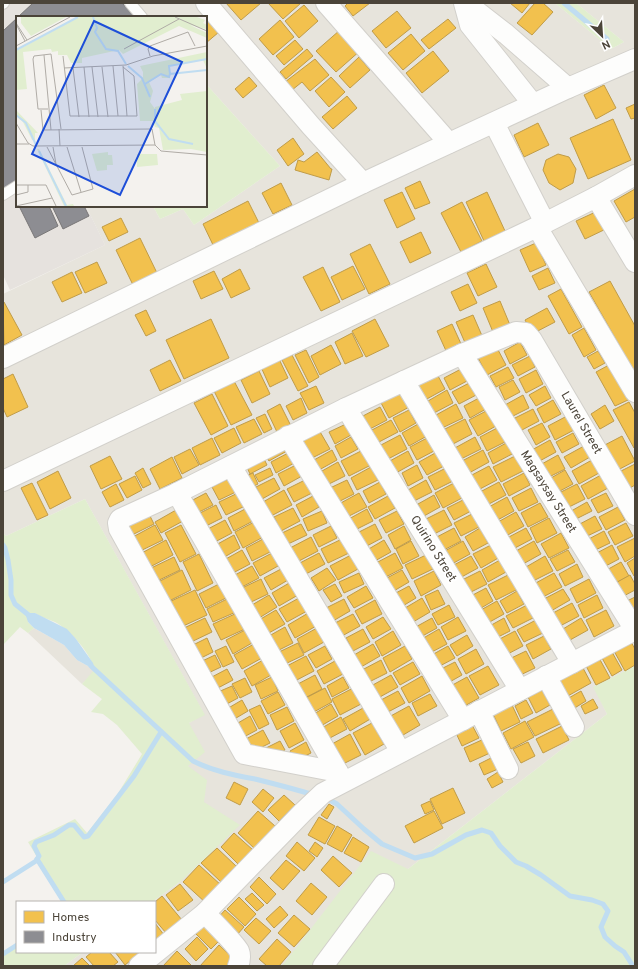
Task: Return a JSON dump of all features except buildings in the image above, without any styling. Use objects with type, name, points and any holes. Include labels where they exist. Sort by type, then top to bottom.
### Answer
[{"type":"street","points":[[206,3],[311,126],[363,183]]},
{"type":"street","points":[[326,3],[449,144]]},
{"type":"street","points":[[465,3],[568,88]]},
{"type":"street","points":[[465,3],[470,25],[533,104]]},
{"type":"street","points":[[3,358],[363,183],[568,88],[635,59]]},
{"type":"street","points":[[494,123],[541,225],[635,392]]},
{"type":"street","points":[[3,481],[541,225],[635,176]]},
{"type":"street","points":[[596,197],[635,262]]},
{"type":"street","name":"Laurel Street","points":[[462,354],[516,332],[526,333],[532,340],[635,516]]},
{"type":"street","points":[[341,777],[244,754],[119,529],[118,523],[120,519],[177,493],[288,436],[462,354]]},
{"type":"street","name":"Magsaysay Street","points":[[462,354],[635,630]]},
{"type":"street","points":[[404,381],[572,663]]},
{"type":"street","name":"Quirino Street","points":[[346,408],[520,690]]},
{"type":"street","points":[[288,436],[471,716],[508,769]]},
{"type":"street","points":[[231,466],[401,752]]},
{"type":"street","points":[[177,493],[341,777]]},
{"type":"street","points":[[156,952],[205,913],[303,812],[341,777],[401,752],[635,630]]},
{"type":"street","points":[[546,676],[574,727]]},
{"type":"street","points":[[323,966],[384,884]]},
{"type":"street","points":[[205,913],[237,948],[240,956],[238,966]]},
{"type":"street","points":[[139,966],[155,953]]},
{"type":"lane","points":[[130,3],[141,16]]},
{"type":"lane","points":[[3,195],[16,187]]},
{"type":"shaded area","points":[[3,3],[136,3],[147,16],[16,16],[16,207],[86,207],[105,245],[10,290],[3,275]]},
{"type":"shaded area","points":[[136,3],[555,3],[611,49],[624,42],[576,3],[635,3],[635,666],[594,687],[607,714],[408,869],[341,966],[64,966],[82,953],[156,953],[156,901],[153,901],[181,881],[203,802],[188,766],[189,723],[204,714],[85,499],[6,536],[3,533],[3,294],[105,245],[86,207],[154,207],[160,219],[183,209],[194,225],[280,166],[207,85],[207,16],[147,16]]},
{"type":"shaded area","points":[[34,628],[64,645],[77,660],[95,670],[82,684],[28,633]]},
{"type":"green space","points":[[555,3],[576,3],[624,42],[611,49]]},
{"type":"green space","points":[[207,85],[280,166],[194,225],[183,209],[160,219],[154,207],[207,207]]},
{"type":"green space","points":[[85,499],[205,715],[189,723],[205,752],[188,766],[207,780],[204,802],[240,825],[181,881],[153,901],[63,901],[28,842],[75,819],[87,833],[117,795],[142,754],[117,725],[103,714],[91,712],[102,699],[82,684],[94,670],[92,664],[79,643],[61,625],[35,613],[28,622],[34,628],[28,633],[20,627],[3,645],[3,533],[6,536]]},
{"type":"green space","points":[[635,666],[635,966],[282,966],[371,851],[408,869],[607,714],[593,687]]},
{"type":"green space","points":[[16,946],[16,953],[82,953],[64,966],[3,966],[3,954]]},
{"type":"water","points":[[25,613],[35,613],[67,629],[93,663],[95,670],[77,660],[64,645],[34,628],[28,622]]},
{"type":"waterway","points":[[564,3],[607,39]]},
{"type":"waterway","points":[[3,545],[8,560],[11,580],[11,595],[15,604],[31,617]]},
{"type":"waterway","points":[[91,666],[193,761],[223,772],[314,795]]},
{"type":"waterway","points":[[3,882],[36,861],[39,856],[34,846],[36,842],[54,835],[69,825],[74,825],[84,837],[88,836],[134,776],[161,732]]},
{"type":"waterway","points":[[326,798],[337,804],[382,844],[415,858],[432,854],[466,835],[482,830],[491,833],[500,846],[516,862],[541,875],[570,896],[592,900],[603,904],[608,911],[601,927],[605,937],[624,952],[633,966]]},
{"type":"waterway","points":[[37,859],[63,901]]},
{"type":"waterway","points":[[3,954],[16,946]]}]
